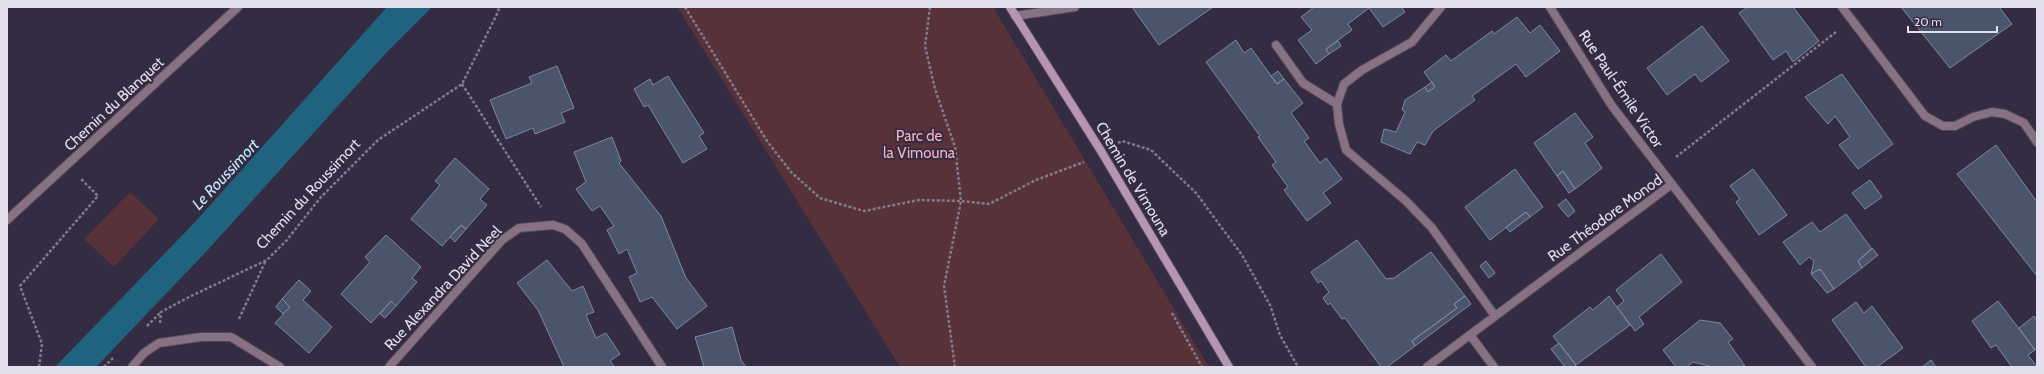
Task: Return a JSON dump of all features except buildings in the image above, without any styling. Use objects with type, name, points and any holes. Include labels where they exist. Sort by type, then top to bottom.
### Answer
[{"type":"street","name":"Chemin du Blanquet","points":[[7,220],[238,7]]},
{"type":"street","name":"Chemin de Vimouna","points":[[1010,7],[1101,151],[1229,367]]},
{"type":"street","points":[[1015,16],[1075,7]]},
{"type":"street","points":[[1441,7],[1412,42],[1362,70],[1344,84],[1336,104],[1339,124],[1346,150],[1406,201],[1432,228],[1496,316]]},
{"type":"street","name":"Rue Paul-Émile Victor","points":[[1550,7],[1612,106],[1672,184]]},
{"type":"street","points":[[1842,7],[1926,116],[1943,126],[1955,126],[1972,117],[1992,112],[2005,114],[2024,123],[2037,142]]},
{"type":"street","points":[[1276,45],[1302,82],[1336,104]]},
{"type":"street","name":"Rue Théodore Monod","points":[[1427,367],[1672,184],[1812,367]]},
{"type":"street","points":[[553,225],[565,229],[582,244],[662,367]]},
{"type":"street","name":"Rue Alexandra David Neel","points":[[389,367],[502,240],[519,228],[553,225]]},
{"type":"street","points":[[1470,335],[1494,367]]},
{"type":"street","points":[[132,367],[144,353],[159,343],[201,337],[231,337],[280,367]]},
{"type":"path","name":"Chemin du Roussimort","points":[[159,343],[161,312],[189,296],[267,260],[286,241],[321,197],[378,140],[462,84],[498,12],[499,7]]},
{"type":"path","points":[[685,7],[767,141],[791,172],[820,198],[864,212],[919,200],[961,201]]},
{"type":"path","points":[[930,7],[925,46],[935,89],[955,147],[961,201],[944,286],[955,367]]},
{"type":"path","points":[[1660,170],[1852,20]]},
{"type":"path","points":[[462,84],[553,225]]},
{"type":"path","points":[[39,367],[42,344],[20,286],[98,196],[68,165]]},
{"type":"path","points":[[231,337],[267,260]]},
{"type":"green space","name":"Parc de la Vimouna","points":[[677,7],[993,7],[1209,367],[900,367]]},
{"type":"green space","points":[[130,192],[159,219],[114,267],[84,239]]},
{"type":"water","points":[[387,7],[432,7],[385,54],[204,254],[96,367],[55,367],[196,221]]},
{"type":"water label","name":"Le Roussimort","points":[[225,174]]}]
